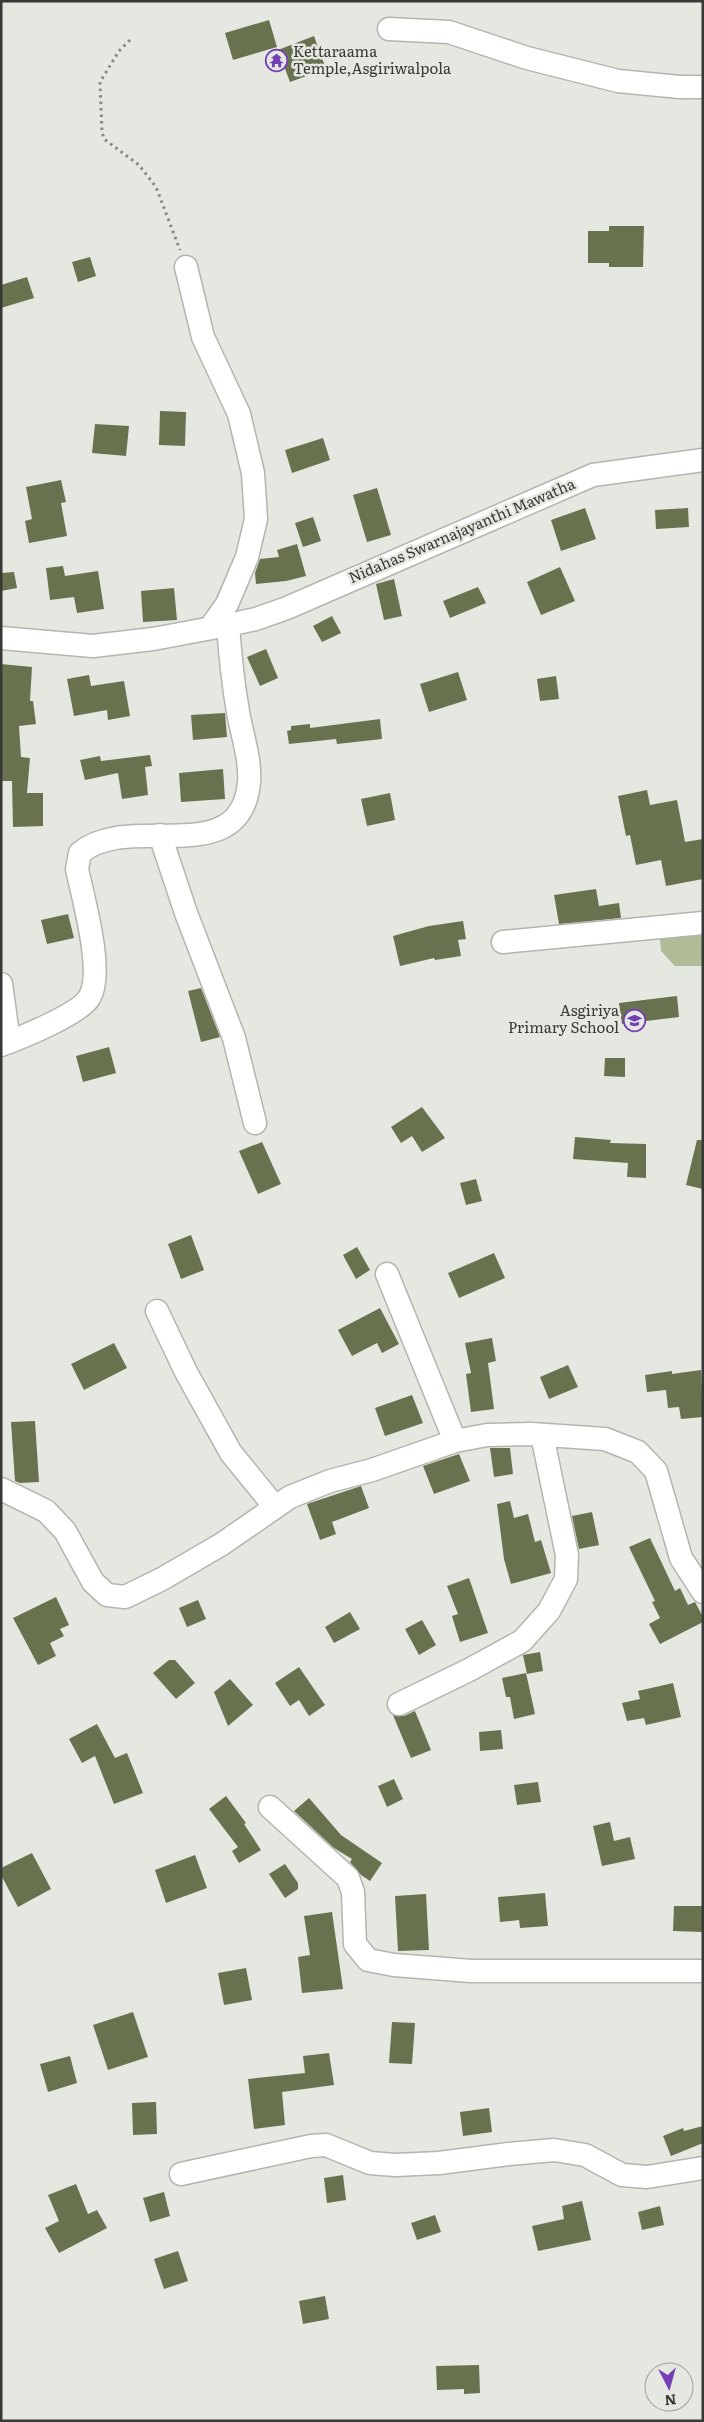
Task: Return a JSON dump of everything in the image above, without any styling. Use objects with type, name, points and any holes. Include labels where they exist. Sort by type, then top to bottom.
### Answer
[{"type":"street","points":[[390,28],[449,32],[527,58],[618,81],[680,87],[703,87]]},
{"type":"street","points":[[1,984],[5,1043],[69,1014],[89,999],[95,985],[96,968],[77,869],[80,852],[89,844],[116,836],[196,836],[223,829],[236,817],[249,784],[248,756],[219,626],[248,556],[256,519],[253,473],[239,414],[203,337],[186,267]]},
{"type":"street","name":"Nidahas Swarnajayanthi Mawatha","points":[[1,638],[94,646],[153,639],[256,619],[287,608],[593,475],[703,460]]},
{"type":"street","points":[[160,836],[186,913],[234,1038],[255,1122]]},
{"type":"street","points":[[504,942],[703,923]]},
{"type":"street","points":[[387,1274],[455,1441]]},
{"type":"street","points":[[157,1311],[186,1372],[231,1453],[275,1507]]},
{"type":"street","points":[[1,1489],[46,1511],[65,1531],[93,1582],[107,1595],[125,1597],[162,1579],[222,1544],[290,1497],[330,1482],[372,1470],[455,1441],[487,1435],[542,1435],[605,1439],[638,1452],[656,1471],[681,1558],[703,1592]]},
{"type":"street","points":[[399,1704],[469,1670],[522,1641],[549,1612],[566,1579],[567,1555],[542,1435]]},
{"type":"street","points":[[270,1807],[348,1878],[353,1892],[354,1944],[368,1960],[394,1966],[471,1971],[703,1971]]},
{"type":"street","points":[[181,2174],[311,2146],[326,2145],[370,2163],[395,2165],[439,2164],[554,2150],[585,2154],[622,2175],[647,2177],[703,2168]]},
{"type":"path","points":[[130,40],[100,82],[102,132],[104,139],[139,165],[156,187],[186,267]]},
{"type":"green space","points":[[703,929],[703,966],[675,966],[661,951],[660,938]]},
{"type":"building","points":[[269,20],[277,47],[233,60],[225,33]]},
{"type":"building","points":[[314,36],[326,69],[290,82],[278,50]]},
{"type":"building","points":[[609,226],[644,226],[643,267],[609,267],[609,263],[588,263],[588,231],[609,231]]},
{"type":"building","points":[[90,257],[96,276],[78,282],[72,262]]},
{"type":"building","points":[[27,277],[34,298],[1,308],[1,285]]},
{"type":"building","points":[[160,411],[186,412],[185,446],[159,445]]},
{"type":"building","points":[[95,424],[129,426],[126,456],[92,453]]},
{"type":"building","points":[[323,438],[330,460],[292,473],[285,450]]},
{"type":"building","points":[[61,480],[66,502],[61,503],[67,536],[29,543],[25,521],[32,519],[26,487]]},
{"type":"building","points":[[377,488],[391,535],[367,542],[353,495]]},
{"type":"building","points":[[585,508],[596,539],[561,551],[551,520]]},
{"type":"building","points":[[688,508],[689,527],[656,529],[655,510]]},
{"type":"building","points":[[313,517],[321,541],[303,547],[295,523]]},
{"type":"building","points":[[297,544],[306,576],[286,581],[256,584],[255,573],[260,559],[279,557],[277,550]]},
{"type":"building","points":[[63,566],[65,576],[98,571],[104,609],[77,613],[74,597],[50,600],[46,568]]},
{"type":"building","points":[[560,567],[575,601],[541,615],[527,582]]},
{"type":"building","points":[[14,572],[17,588],[1,591],[1,573]]},
{"type":"building","points":[[394,579],[402,616],[384,620],[376,584]]},
{"type":"building","points":[[478,587],[486,603],[450,618],[443,601]]},
{"type":"building","points":[[174,588],[177,620],[143,622],[141,591]]},
{"type":"building","points":[[332,616],[341,633],[322,642],[313,626]]},
{"type":"building","points":[[266,649],[278,678],[260,686],[247,657]]},
{"type":"building","points":[[1,664],[32,667],[30,701],[33,701],[36,724],[19,726],[21,757],[30,758],[27,793],[43,793],[43,826],[13,827],[12,781],[1,781]]},
{"type":"building","points":[[458,672],[467,700],[429,712],[420,684]]},
{"type":"building","points":[[89,675],[91,686],[124,681],[130,716],[108,720],[107,710],[74,716],[67,679]]},
{"type":"building","points":[[556,676],[559,699],[540,701],[537,679]]},
{"type":"building","points":[[225,713],[227,737],[193,740],[191,715]]},
{"type":"building","points":[[380,719],[382,739],[337,744],[336,739],[289,744],[287,731],[291,730],[291,726],[310,724],[310,728]]},
{"type":"building","points":[[150,755],[152,766],[145,767],[148,795],[122,799],[118,773],[85,780],[80,760],[100,756],[101,761]]},
{"type":"building","points":[[223,769],[225,799],[181,802],[179,773]]},
{"type":"building","points":[[647,790],[650,805],[677,800],[685,842],[703,839],[703,879],[666,886],[661,860],[636,865],[630,835],[626,836],[618,796]]},
{"type":"building","points":[[390,793],[395,820],[367,826],[361,799]]},
{"type":"building","points":[[596,889],[599,906],[619,903],[621,918],[559,924],[554,895]]},
{"type":"building","points":[[68,914],[74,938],[47,944],[41,920]]},
{"type":"building","points":[[463,921],[466,939],[458,940],[461,956],[435,960],[434,958],[400,966],[393,936],[429,926]]},
{"type":"building","points":[[201,988],[220,1037],[201,1042],[188,991]]},
{"type":"building","points":[[677,996],[679,1017],[622,1024],[619,1003]]},
{"type":"building","points":[[109,1047],[116,1073],[83,1082],[76,1056]]},
{"type":"building","points":[[605,1058],[625,1058],[625,1077],[604,1076]]},
{"type":"building","points":[[422,1107],[445,1138],[422,1152],[412,1136],[401,1143],[391,1127]]},
{"type":"building","points":[[575,1137],[611,1140],[610,1143],[646,1144],[646,1178],[627,1177],[628,1163],[573,1159]]},
{"type":"building","points":[[697,1140],[703,1140],[703,1189],[686,1185]]},
{"type":"building","points":[[262,1142],[281,1184],[258,1194],[239,1151]]},
{"type":"building","points":[[476,1179],[482,1201],[466,1205],[460,1183]]},
{"type":"building","points":[[191,1235],[204,1270],[181,1279],[168,1244]]},
{"type":"building","points":[[357,1247],[370,1270],[356,1279],[343,1255]]},
{"type":"building","points":[[494,1253],[505,1278],[459,1298],[448,1273]]},
{"type":"building","points":[[380,1308],[399,1344],[382,1353],[377,1343],[352,1356],[338,1330]]},
{"type":"building","points":[[492,1338],[496,1361],[488,1363],[494,1409],[471,1412],[466,1374],[471,1373],[465,1343]]},
{"type":"building","points":[[114,1343],[127,1368],[84,1390],[71,1364]]},
{"type":"building","points":[[568,1365],[578,1387],[549,1399],[540,1377]]},
{"type":"building","points":[[701,1370],[703,1417],[681,1419],[679,1407],[668,1408],[666,1390],[647,1392],[645,1375],[672,1371],[672,1374]]},
{"type":"building","points":[[412,1395],[423,1423],[385,1436],[375,1408]]},
{"type":"building","points":[[35,1421],[39,1482],[20,1483],[15,1481],[11,1422]]},
{"type":"building","points":[[490,1448],[510,1448],[513,1474],[494,1477]]},
{"type":"building","points":[[459,1454],[470,1481],[434,1494],[423,1466]]},
{"type":"building","points":[[361,1486],[369,1508],[332,1522],[336,1534],[320,1540],[307,1504]]},
{"type":"building","points":[[510,1501],[514,1518],[528,1514],[535,1542],[541,1540],[551,1573],[511,1584],[504,1559],[497,1504]]},
{"type":"building","points":[[592,1512],[599,1545],[579,1549],[572,1516]]},
{"type":"building","points":[[650,1538],[675,1591],[680,1588],[688,1605],[695,1602],[703,1617],[703,1622],[660,1644],[649,1624],[660,1618],[652,1602],[655,1601],[629,1547]]},
{"type":"building","points":[[469,1578],[488,1633],[460,1642],[452,1616],[458,1614],[447,1586]]},
{"type":"building","points":[[56,1597],[69,1625],[60,1629],[64,1636],[50,1643],[56,1656],[38,1665],[13,1618]]},
{"type":"building","points":[[198,1600],[206,1619],[187,1627],[179,1608]]},
{"type":"building","points":[[350,1612],[360,1629],[334,1643],[325,1627]]},
{"type":"building","points":[[422,1620],[436,1645],[419,1655],[405,1629]]},
{"type":"building","points":[[540,1652],[543,1671],[527,1674],[523,1655]]},
{"type":"building","points":[[169,1660],[175,1660],[195,1683],[176,1699],[153,1673]]},
{"type":"building","points":[[299,1667],[325,1705],[309,1716],[299,1700],[290,1706],[275,1683]]},
{"type":"building","points":[[526,1673],[535,1714],[514,1719],[510,1697],[506,1697],[502,1678]]},
{"type":"building","points":[[230,1679],[253,1705],[228,1726],[214,1692]]},
{"type":"building","points":[[673,1683],[681,1717],[646,1725],[644,1718],[627,1721],[622,1703],[640,1699],[638,1691]]},
{"type":"building","points":[[415,1711],[431,1750],[411,1758],[393,1715],[404,1716]]},
{"type":"building","points":[[97,1724],[115,1758],[127,1753],[143,1793],[114,1804],[95,1756],[82,1763],[69,1739]]},
{"type":"building","points":[[501,1730],[503,1749],[480,1751],[479,1732]]},
{"type":"building","points":[[394,1779],[403,1799],[387,1807],[378,1786]]},
{"type":"building","points":[[538,1782],[541,1802],[517,1805],[514,1785]]},
{"type":"building","points":[[226,1796],[246,1823],[244,1824],[261,1850],[239,1863],[232,1851],[238,1847],[209,1809]]},
{"type":"building","points":[[309,1798],[341,1835],[382,1863],[370,1881],[361,1875],[350,1862],[352,1859],[334,1848],[294,1811]]},
{"type":"building","points":[[610,1822],[614,1841],[630,1837],[635,1859],[602,1866],[593,1826]]},
{"type":"building","points":[[32,1853],[51,1889],[18,1907],[1,1875],[1,1868]]},
{"type":"building","points":[[195,1855],[207,1888],[166,1903],[155,1870]]},
{"type":"building","points":[[285,1864],[298,1883],[298,1889],[285,1898],[269,1874]]},
{"type":"building","points":[[545,1893],[548,1926],[520,1928],[519,1920],[500,1922],[498,1897]]},
{"type":"building","points":[[426,1894],[429,1950],[398,1951],[395,1896]]},
{"type":"building","points":[[674,1906],[703,1906],[703,1932],[673,1931]]},
{"type":"building","points":[[332,1912],[343,1989],[302,1993],[298,1957],[310,1955],[304,1916]]},
{"type":"building","points":[[246,1968],[252,2000],[224,2005],[218,1973]]},
{"type":"building","points":[[133,2012],[148,2057],[108,2070],[93,2025]]},
{"type":"building","points":[[392,2022],[415,2023],[412,2064],[389,2063]]},
{"type":"building","points":[[329,2053],[334,2085],[282,2092],[285,2125],[254,2129],[248,2079],[305,2073],[303,2056]]},
{"type":"building","points":[[70,2056],[77,2083],[48,2092],[40,2064]]},
{"type":"building","points":[[156,2102],[157,2134],[133,2135],[132,2103]]},
{"type":"building","points":[[489,2108],[492,2132],[463,2136],[460,2112]]},
{"type":"building","points":[[703,2126],[703,2143],[671,2156],[663,2136],[683,2128],[684,2131]]},
{"type":"building","points":[[343,2175],[346,2200],[327,2203],[324,2178]]},
{"type":"building","points":[[76,2184],[88,2214],[97,2210],[107,2228],[59,2253],[45,2228],[59,2221],[48,2195]]},
{"type":"building","points":[[164,2192],[170,2216],[150,2222],[143,2198]]},
{"type":"building","points":[[582,2201],[591,2240],[538,2251],[532,2226],[564,2219],[562,2206]]},
{"type":"building","points":[[660,2206],[664,2225],[642,2230],[638,2212]]},
{"type":"building","points":[[435,2215],[441,2232],[417,2240],[411,2223]]},
{"type":"building","points":[[178,2251],[188,2281],[164,2289],[154,2259]]},
{"type":"building","points":[[325,2296],[329,2319],[303,2324],[299,2301]]},
{"type":"building","points":[[479,2365],[480,2393],[464,2394],[464,2389],[437,2390],[436,2366]]},
{"type":"place","name":"Kettaraama Temple,Asgiriwalpola","points":[[277,61]]},
{"type":"place","name":"Asgiriya Primary School","points":[[635,1020]]}]
